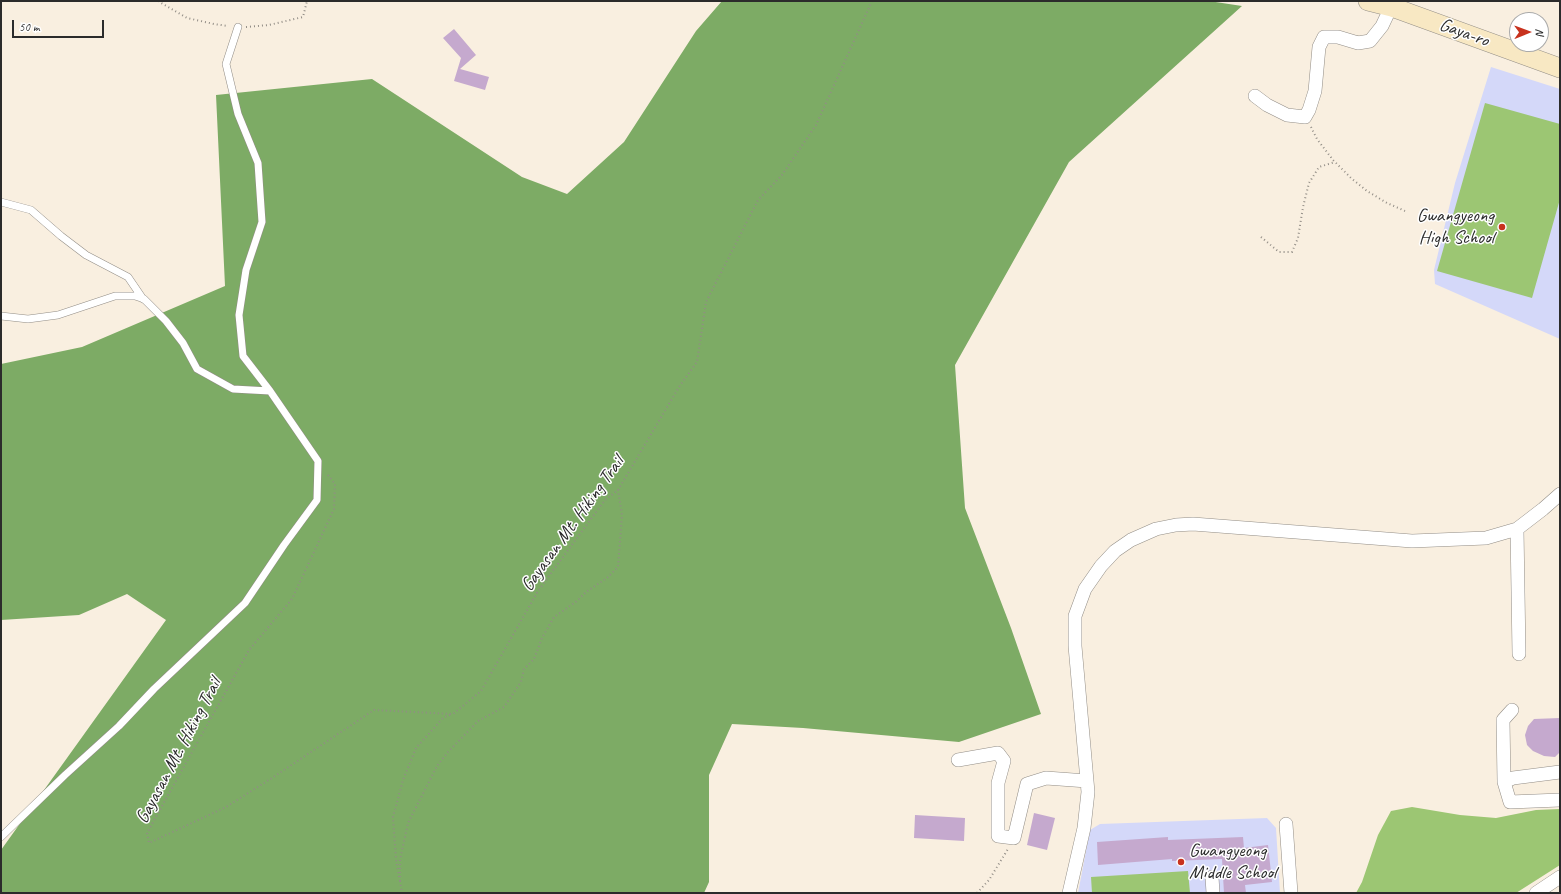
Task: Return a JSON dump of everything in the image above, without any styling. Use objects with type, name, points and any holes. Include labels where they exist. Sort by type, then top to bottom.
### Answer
[{"type":"street","name":"Gaya-ro","points":[[1368,1],[1392,7],[1560,68]]},
{"type":"street","points":[[1255,96],[1267,105],[1287,114],[1305,117],[1309,110],[1314,91],[1319,47],[1324,37],[1338,37],[1358,43],[1370,41],[1382,26],[1392,7]]},
{"type":"street","points":[[1069,893],[1084,828],[1088,792],[1075,646],[1075,616],[1084,589],[1101,566],[1115,552],[1131,540],[1156,529],[1176,525],[1193,524],[1412,541],[1486,538],[1517,529],[1560,494]]},
{"type":"street","points":[[1517,529],[1519,654]]},
{"type":"street","points":[[1512,710],[1502,720],[1504,782],[1510,802],[1560,800]]},
{"type":"street","points":[[958,760],[998,753],[1004,761],[998,783],[998,836],[1014,838],[1027,784],[1046,778],[1087,780]]},
{"type":"street","points":[[1504,782],[1513,778],[1560,772]]},
{"type":"street","points":[[1286,824],[1291,893]]},
{"type":"street","points":[[1212,877],[1213,893]]},
{"type":"street","points":[[1536,893],[1560,877]]},
{"type":"lane","points":[[1,837],[64,775],[120,726],[154,689],[245,603],[284,545],[317,500],[318,461],[270,391],[243,356],[239,315],[246,270],[262,222],[258,163],[238,114],[226,64],[238,27]]},
{"type":"lane","points":[[1,202],[32,210],[61,236],[86,255],[128,277],[144,299],[166,321],[183,343],[197,369],[233,389],[270,391]]},
{"type":"lane","points":[[1,316],[28,319],[58,315],[115,296],[135,296],[144,299]]},
{"type":"path","name":"Gayasan Mt. Hiking Trail","points":[[402,893],[396,859],[393,817],[403,780],[416,748],[443,718],[453,714],[481,691],[538,591],[605,500],[618,490],[679,387],[697,362],[706,302],[758,200],[782,175],[816,125],[872,1]]},
{"type":"path","points":[[1305,117],[1317,139],[1335,162],[1351,178],[1367,191],[1387,203],[1405,211]]},
{"type":"path","points":[[1261,237],[1279,252],[1292,252],[1298,238],[1309,183],[1319,167],[1335,162]]},
{"type":"path","name":"Gayasan Mt. Hiking Trail","points":[[318,461],[335,484],[334,509],[326,528],[292,599],[249,650],[205,728],[147,833],[149,843],[226,807],[374,710],[453,714]]},
{"type":"path","points":[[400,881],[400,860],[408,822],[437,766],[448,752],[478,721],[504,707],[521,682],[524,669],[534,659],[542,638],[554,617],[607,578],[618,567],[622,515],[618,490]]},
{"type":"path","points":[[977,893],[989,880],[1014,838]]},
{"type":"shaded area","name":"Gwangyeong High School","points":[[1491,67],[1560,89],[1560,339],[1435,284],[1434,270],[1455,183]]},
{"type":"shaded area","name":"Gwangyeong Middle School","points":[[1267,818],[1276,828],[1280,893],[1078,893],[1090,830],[1100,824]]},
{"type":"green space","points":[[722,1],[1209,1],[1242,6],[1069,162],[955,365],[965,508],[1011,628],[1041,714],[959,742],[803,728],[732,724],[709,775],[709,882],[704,893],[1,893],[1,850],[166,620],[127,594],[79,615],[1,620],[1,364],[82,347],[225,286],[216,95],[372,79],[522,177],[567,194],[624,142],[696,31]]},
{"type":"green space","name":"Gwangyeong High School","points":[[1485,103],[1560,124],[1560,199],[1532,298],[1437,271]]},
{"type":"green space","points":[[1412,807],[1460,815],[1496,818],[1536,810],[1560,809],[1560,865],[1516,893],[1356,893],[1362,882],[1378,835],[1391,811]]},
{"type":"green space","points":[[1188,871],[1190,893],[1092,893],[1091,877]]},
{"type":"building","points":[[454,29],[476,55],[460,69],[489,77],[485,90],[454,81],[461,58],[443,38]]},
{"type":"building","points":[[1560,718],[1560,752],[1555,757],[1544,756],[1533,751],[1527,745],[1525,735],[1528,726],[1534,719]]},
{"type":"building","points":[[1034,813],[1055,818],[1047,850],[1027,845]]},
{"type":"building","points":[[915,815],[965,818],[964,841],[914,838]]},
{"type":"building","points":[[1168,837],[1168,840],[1243,837],[1244,848],[1268,845],[1272,882],[1245,885],[1246,893],[1224,893],[1222,859],[1172,861],[1172,859],[1098,865],[1097,842]]},
{"type":"place","name":"Gwangyeong High School","points":[[1502,227]]},
{"type":"place","name":"Gwangyeong Middle School","points":[[1181,862]]}]
